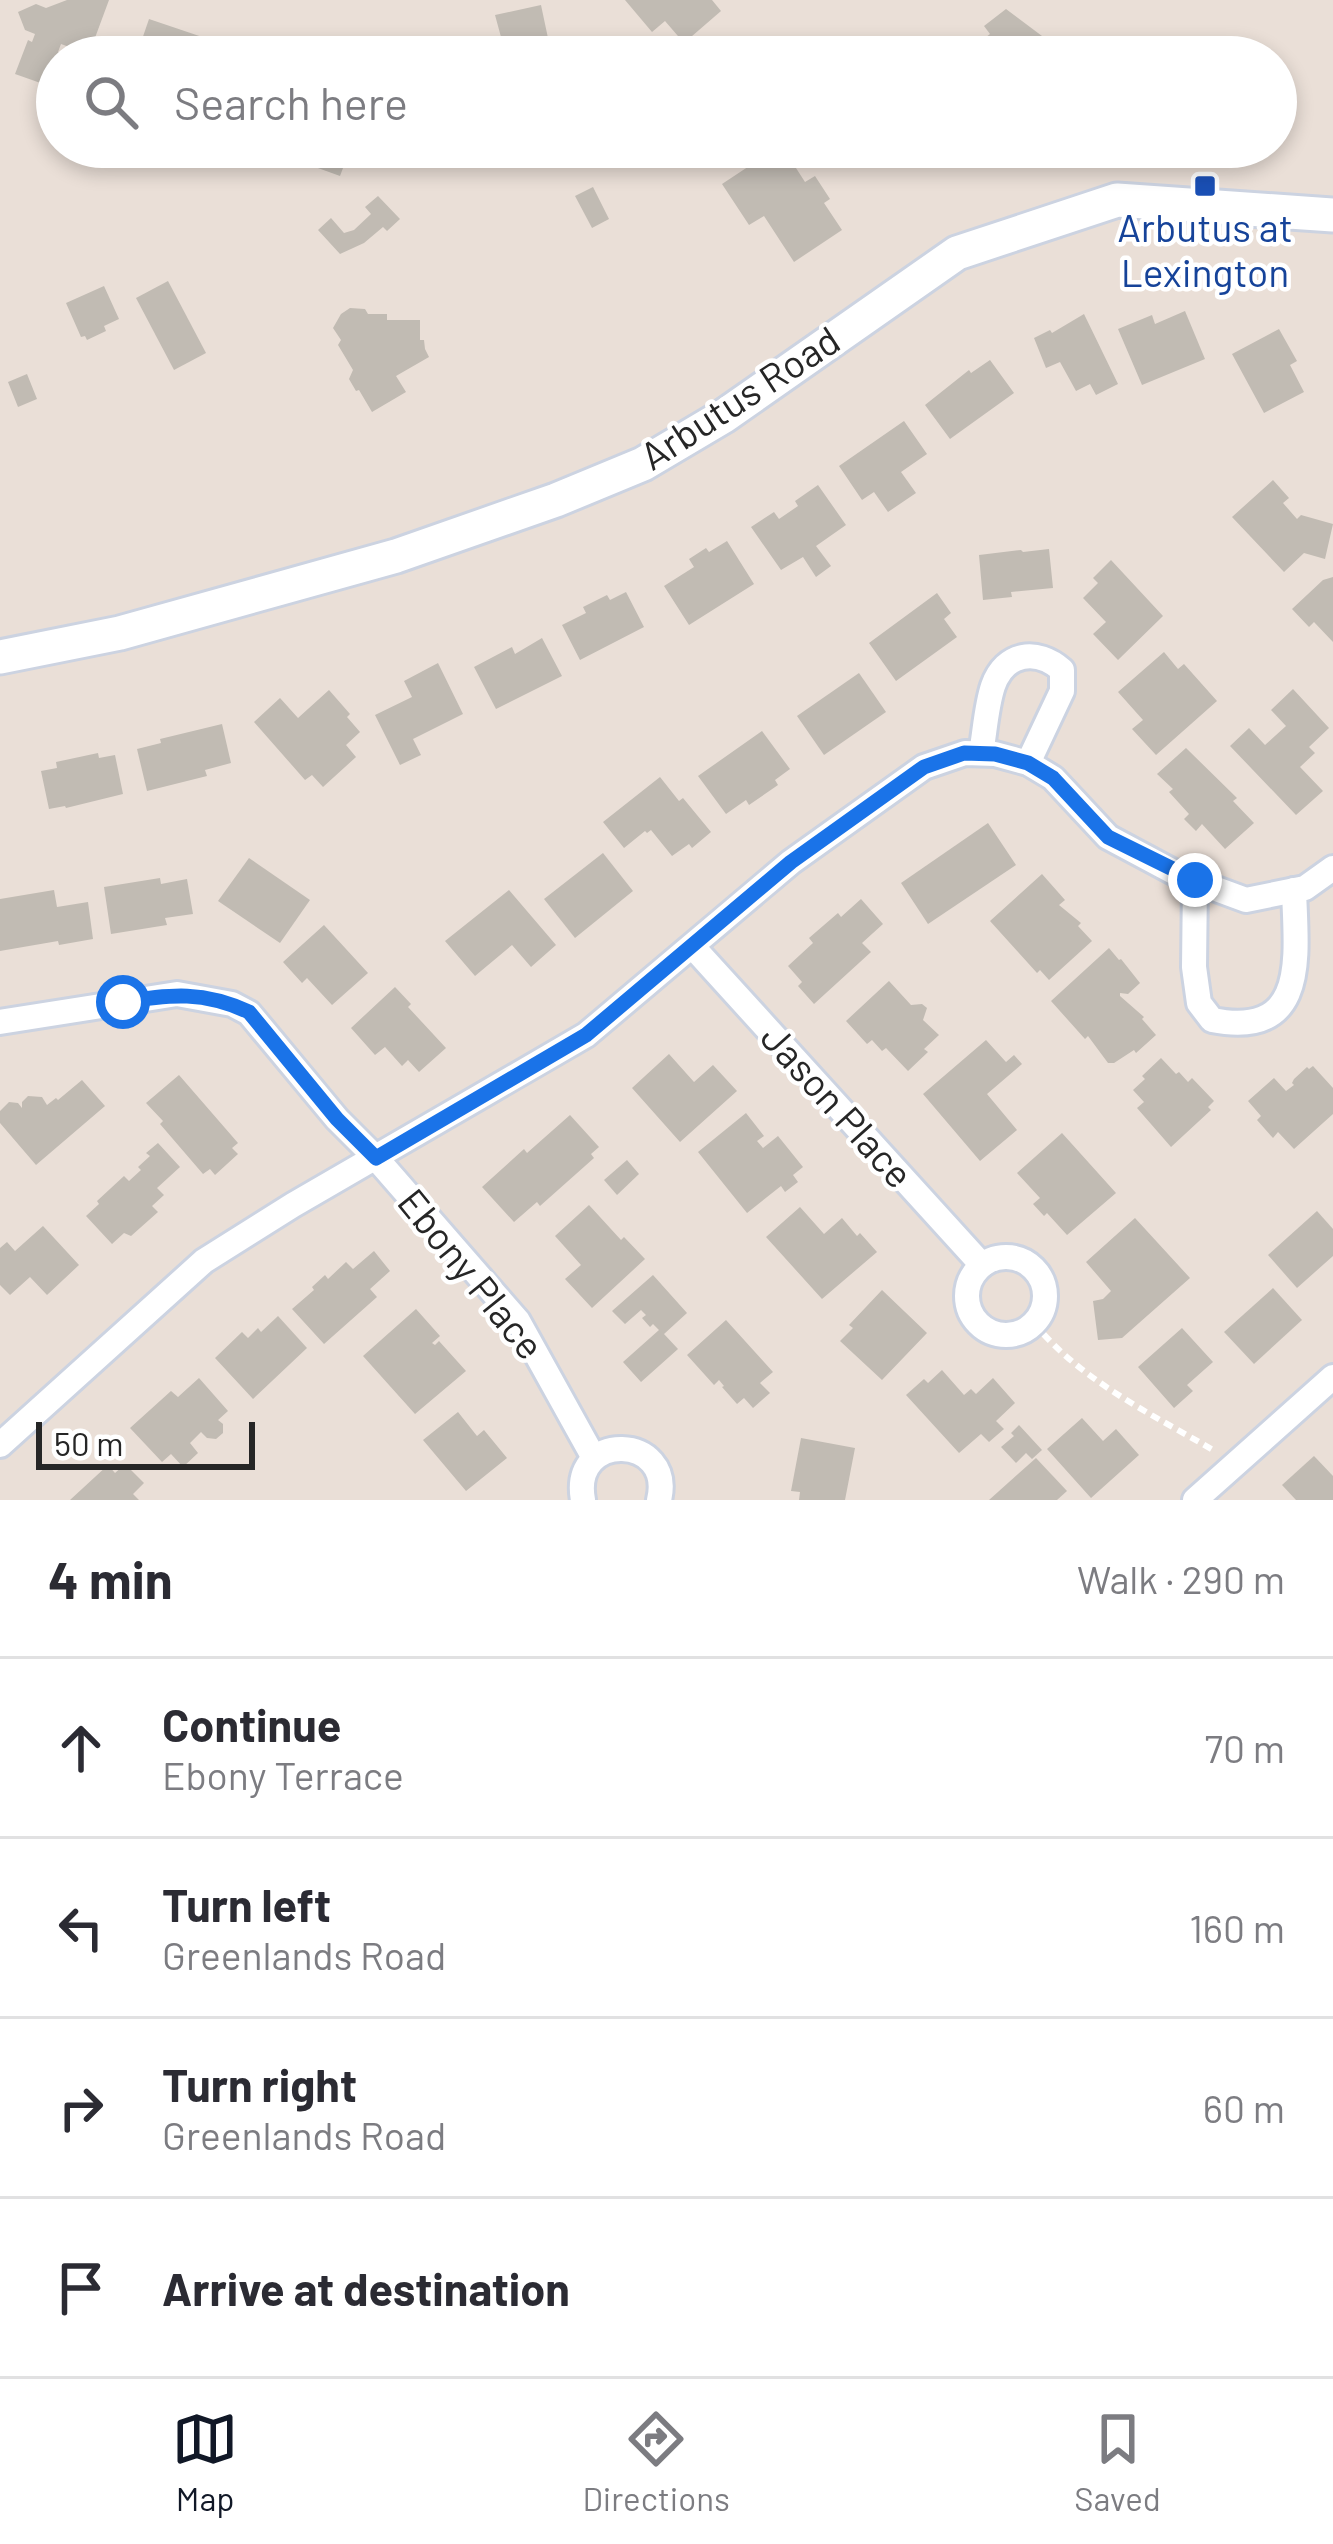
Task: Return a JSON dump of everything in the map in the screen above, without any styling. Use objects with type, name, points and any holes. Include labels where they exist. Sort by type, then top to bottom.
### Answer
[{"type":"main road","name":"Arbutus Road","points":[[0,657],[120,633],[373,562],[556,500],[643,464],[724,416],[957,254],[1117,200],[1333,215]]},
{"type":"street","points":[[981,754],[994,682],[1004,668],[1032,654],[1049,658],[1062,670],[1062,692],[1028,763]]},
{"type":"street","points":[[0,1445],[203,1261],[586,1035],[791,862],[924,767],[964,753],[995,754],[1028,763],[1053,778],[1108,837],[1246,900],[1305,888],[1333,868]]},
{"type":"street","points":[[1195,880],[1199,1003],[1213,1020],[1230,1023],[1271,1016],[1288,999],[1296,957],[1294,890]]},
{"type":"street","name":"Jason Place","points":[[693,947],[982,1265]]},
{"type":"street","name":"Ebony Place","points":[[0,1022],[177,994],[232,1004],[249,1012],[337,1119],[518,1321],[594,1458]]},
{"type":"street","points":[[993,1258],[1018,1259],[1030,1265],[1043,1286],[1041,1312],[1034,1322],[1011,1334],[986,1330],[976,1322],[967,1299],[973,1274],[993,1258]]},
{"type":"street","points":[[1199,1499],[1333,1376]]},
{"type":"street","points":[[583,1500],[586,1468],[594,1458],[619,1448],[633,1449],[655,1465],[659,1500]]},
{"type":"path","points":[[1034,1322],[1055,1346],[1115,1393],[1237,1464]]},
{"type":"building","points":[[67,0],[109,0],[96,36],[36,36],[36,81],[15,74],[35,34],[25,30],[18,12],[36,4],[46,8]]},
{"type":"building","points":[[625,0],[712,0],[721,11],[692,36],[678,36],[665,21],[652,32]]},
{"type":"building","points":[[541,5],[548,36],[501,36],[495,15]]},
{"type":"building","points":[[1006,9],[1042,36],[987,36],[984,26]]},
{"type":"building","points":[[149,19],[199,36],[143,36]]},
{"type":"building","points":[[318,168],[343,168],[340,176]]},
{"type":"building","points":[[746,168],[796,168],[805,182],[815,176],[830,199],[824,203],[842,230],[794,262],[764,216],[749,225],[722,184]]},
{"type":"building","points":[[593,187],[609,219],[592,228],[575,196]]},
{"type":"building","points":[[378,196],[400,219],[387,231],[383,227],[340,254],[318,230],[331,218],[344,233],[354,230],[371,214],[365,207]]},
{"type":"building","points":[[168,281],[206,353],[174,370],[136,298]]},
{"type":"building","points":[[104,286],[119,319],[87,340],[81,337],[66,303]]},
{"type":"building","points":[[350,308],[387,314],[387,320],[420,320],[420,340],[429,357],[396,376],[406,392],[372,412],[349,379],[353,370],[333,328]]},
{"type":"building","points":[[1185,311],[1205,359],[1142,385],[1118,329],[1152,315],[1155,324]]},
{"type":"building","points":[[1084,314],[1118,384],[1096,395],[1090,384],[1076,391],[1060,362],[1046,368],[1034,338]]},
{"type":"building","points":[[1279,329],[1297,361],[1290,365],[1304,392],[1264,413],[1232,354]]},
{"type":"building","points":[[990,360],[1014,393],[950,439],[925,405],[969,370]]},
{"type":"building","points":[[27,374],[37,399],[18,407],[8,382]]},
{"type":"building","points":[[904,421],[927,454],[901,472],[916,493],[888,512],[874,492],[862,500],[839,466]]},
{"type":"building","points":[[1273,480],[1289,498],[1283,503],[1297,519],[1301,515],[1333,524],[1325,559],[1304,553],[1284,572],[1232,517]]},
{"type":"building","points":[[818,485],[846,525],[816,546],[831,566],[816,577],[803,557],[781,570],[751,527],[774,512],[779,519]]},
{"type":"building","points":[[727,541],[754,584],[689,625],[664,586],[694,567],[689,559]]},
{"type":"building","points":[[1049,549],[1053,588],[983,600],[979,555]]},
{"type":"building","points":[[1111,560],[1163,616],[1118,660],[1093,634],[1106,622],[1083,598],[1098,583],[1093,578]]},
{"type":"building","points":[[1333,577],[1333,642],[1314,622],[1309,627],[1292,609],[1323,580]]},
{"type":"building","points":[[626,592],[644,627],[580,660],[562,625],[586,613],[583,607]]},
{"type":"building","points":[[937,593],[951,613],[944,619],[957,637],[896,681],[869,643]]},
{"type":"building","points":[[542,638],[562,676],[496,709],[474,667],[512,647],[515,654]]},
{"type":"building","points":[[1164,652],[1178,669],[1184,664],[1217,701],[1156,755],[1132,729],[1143,720],[1118,692]]},
{"type":"building","points":[[438,663],[463,714],[413,739],[421,755],[400,765],[375,715],[412,697],[404,681]]},
{"type":"building","points":[[859,673],[886,712],[824,755],[797,716]]},
{"type":"building","points":[[1293,689],[1329,728],[1309,747],[1315,753],[1300,767],[1323,791],[1296,815],[1230,746],[1249,728],[1265,745],[1286,726],[1271,710]]},
{"type":"building","points":[[329,690],[360,732],[346,745],[356,757],[323,787],[312,775],[305,780],[254,722],[280,698],[298,718]]},
{"type":"building","points":[[222,724],[231,763],[205,770],[207,776],[147,791],[137,749]]},
{"type":"building","points":[[762,731],[790,769],[775,780],[778,785],[726,814],[698,776]]},
{"type":"building","points":[[1186,748],[1237,798],[1233,801],[1254,823],[1225,849],[1202,824],[1196,831],[1184,819],[1189,814],[1157,774]]},
{"type":"building","points":[[98,753],[99,758],[115,755],[123,794],[49,809],[41,771],[57,768],[56,762]]},
{"type":"building","points":[[660,777],[711,832],[692,848],[689,844],[672,856],[651,830],[624,848],[603,822]]},
{"type":"building","points":[[988,823],[1016,865],[928,924],[901,883]]},
{"type":"building","points":[[603,853],[633,891],[575,938],[544,899]]},
{"type":"building","points":[[249,858],[310,900],[280,943],[218,901]]},
{"type":"building","points":[[1042,874],[1065,900],[1059,905],[1081,923],[1078,926],[1092,941],[1049,980],[990,921]]},
{"type":"building","points":[[160,878],[161,884],[187,879],[193,914],[165,918],[167,925],[111,934],[104,887]]},
{"type":"building","points":[[54,890],[57,907],[88,902],[93,939],[0,951],[0,899]]},
{"type":"building","points":[[509,890],[556,945],[531,967],[512,945],[475,976],[445,941]]},
{"type":"building","points":[[861,899],[883,924],[862,943],[871,952],[814,1004],[788,966],[813,943],[809,938]]},
{"type":"building","points":[[324,925],[368,973],[332,1005],[307,978],[302,983],[283,962]]},
{"type":"building","points":[[1109,948],[1140,983],[1120,996],[1156,1035],[1136,1053],[1114,1063],[1108,1063],[1051,1001]]},
{"type":"building","points":[[889,981],[911,1005],[927,1008],[923,1020],[939,1035],[908,1071],[886,1048],[882,1051],[872,1040],[867,1044],[846,1021]]},
{"type":"building","points":[[395,987],[446,1048],[419,1072],[408,1060],[402,1066],[385,1047],[375,1055],[351,1028]]},
{"type":"building","points":[[986,1040],[1006,1062],[1014,1055],[1022,1064],[987,1094],[1017,1130],[980,1161],[923,1094]]},
{"type":"building","points":[[669,1054],[694,1082],[713,1065],[737,1091],[680,1142],[632,1088]]},
{"type":"building","points":[[1161,1058],[1188,1082],[1192,1078],[1214,1101],[1208,1107],[1211,1110],[1171,1147],[1137,1108],[1144,1102],[1133,1090]]},
{"type":"building","points":[[1313,1066],[1333,1088],[1333,1114],[1294,1149],[1278,1132],[1273,1138],[1248,1101],[1274,1078],[1286,1091]]},
{"type":"building","points":[[179,1075],[238,1143],[232,1148],[238,1154],[215,1175],[210,1169],[203,1174],[146,1103]]},
{"type":"building","points":[[82,1080],[105,1106],[36,1165],[0,1123],[0,1111],[9,1102],[22,1108],[28,1096],[42,1097],[47,1105]]},
{"type":"building","points":[[746,1113],[764,1136],[757,1141],[763,1148],[778,1136],[803,1167],[793,1175],[798,1182],[785,1192],[781,1186],[747,1213],[698,1152]]},
{"type":"building","points":[[570,1115],[599,1147],[591,1154],[594,1158],[540,1206],[537,1202],[514,1222],[482,1187]]},
{"type":"building","points":[[1062,1133],[1116,1193],[1067,1235],[1033,1204],[1040,1198],[1017,1173]]},
{"type":"building","points":[[158,1143],[180,1167],[157,1188],[164,1195],[152,1206],[158,1212],[131,1236],[124,1233],[112,1244],[86,1216],[124,1176],[129,1181],[141,1170],[138,1167],[150,1156],[146,1153]]},
{"type":"building","points":[[627,1160],[639,1174],[617,1195],[604,1180]]},
{"type":"building","points":[[589,1205],[645,1259],[592,1308],[565,1279],[581,1265],[555,1236]]},
{"type":"building","points":[[800,1207],[824,1234],[842,1218],[877,1252],[822,1299],[766,1237]]},
{"type":"building","points":[[1317,1211],[1333,1229],[1333,1256],[1297,1288],[1268,1255]]},
{"type":"building","points":[[1135,1218],[1190,1278],[1122,1338],[1098,1340],[1093,1301],[1111,1291],[1086,1262]]},
{"type":"building","points":[[43,1226],[79,1265],[47,1295],[30,1277],[10,1295],[0,1285],[0,1248],[7,1242],[15,1251]]},
{"type":"building","points":[[374,1251],[390,1271],[370,1289],[377,1297],[324,1344],[292,1309],[325,1275],[328,1279],[346,1262],[353,1269]]},
{"type":"building","points":[[653,1275],[687,1313],[664,1334],[678,1349],[641,1382],[623,1362],[659,1330],[653,1324],[650,1327],[641,1310],[625,1324],[612,1311]]},
{"type":"building","points":[[1273,1288],[1302,1320],[1254,1364],[1224,1332]]},
{"type":"building","points":[[882,1290],[927,1333],[882,1380],[840,1341]]},
{"type":"building","points":[[416,1309],[440,1336],[432,1343],[439,1341],[466,1371],[415,1414],[363,1356]]},
{"type":"building","points":[[278,1316],[307,1348],[253,1399],[215,1358],[242,1332],[248,1338]]},
{"type":"building","points":[[726,1320],[773,1372],[760,1383],[770,1393],[753,1408],[744,1398],[737,1404],[719,1380],[714,1385],[687,1355]]},
{"type":"building","points":[[1182,1328],[1213,1362],[1187,1385],[1193,1391],[1174,1408],[1138,1367]]},
{"type":"building","points":[[942,1370],[964,1395],[971,1389],[976,1394],[993,1378],[1015,1403],[996,1421],[1004,1429],[989,1442],[981,1434],[959,1453],[906,1395]]},
{"type":"building","points":[[199,1378],[228,1411],[218,1420],[223,1433],[216,1439],[201,1432],[190,1443],[198,1453],[183,1467],[171,1454],[162,1462],[130,1428],[171,1391],[178,1397]]},
{"type":"building","points":[[458,1412],[477,1436],[484,1430],[507,1458],[466,1491],[423,1440]]},
{"type":"building","points":[[1082,1418],[1103,1441],[1116,1429],[1139,1455],[1091,1498],[1047,1449]]},
{"type":"building","points":[[1019,1425],[1042,1450],[1032,1459],[1026,1453],[1016,1463],[1001,1447]]},
{"type":"building","points":[[801,1438],[855,1448],[845,1500],[799,1500],[800,1492],[791,1491]]},
{"type":"building","points":[[1314,1456],[1333,1476],[1333,1500],[1296,1500],[1282,1485]]},
{"type":"building","points":[[1036,1458],[1067,1491],[1057,1500],[989,1500]]},
{"type":"building","points":[[125,1464],[144,1483],[133,1494],[139,1500],[70,1500],[108,1465],[115,1473]]},
{"type":"place","name":"Arbutus at Lexington","points":[[1205,186]]},
{"type":"route","points":[[123,1002],[177,994],[232,1004],[249,1012],[337,1119],[376,1158],[586,1035],[791,862],[924,767],[964,753],[995,754],[1028,763],[1053,778],[1108,837],[1195,880]]}]
